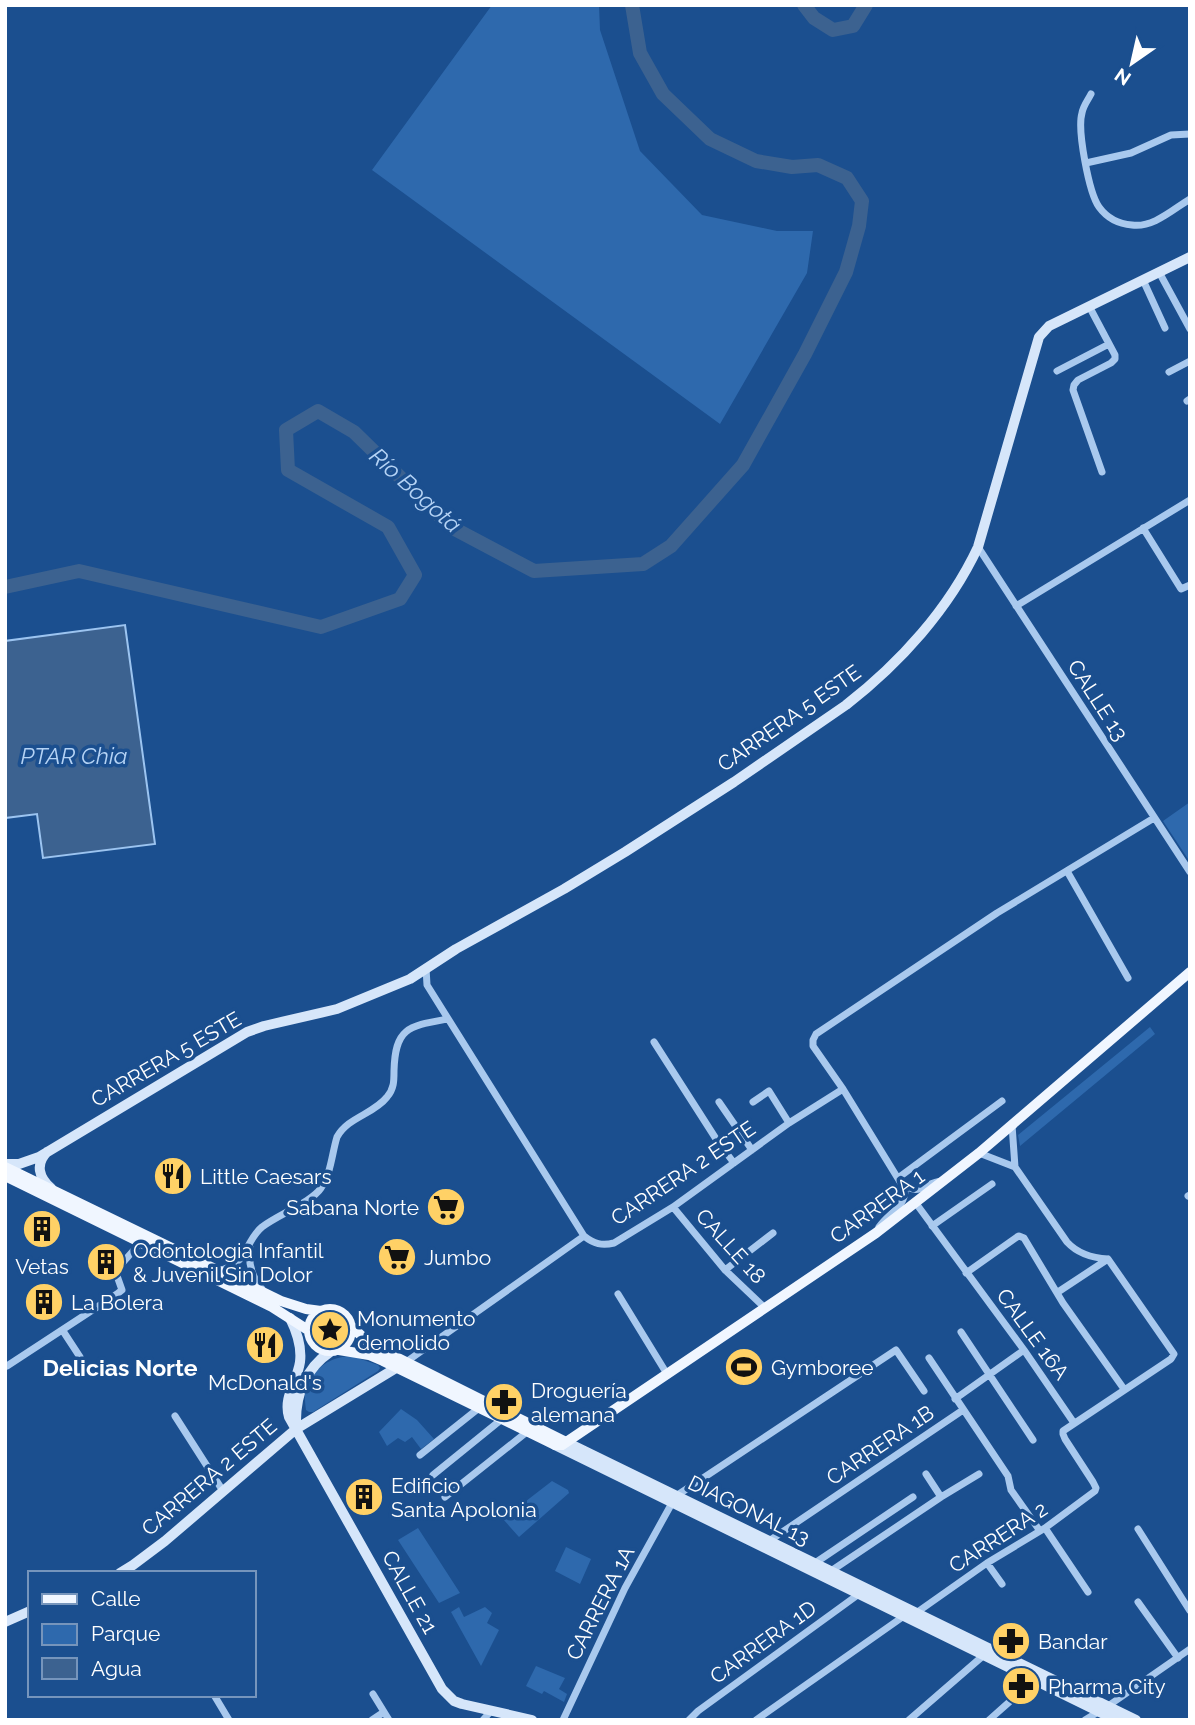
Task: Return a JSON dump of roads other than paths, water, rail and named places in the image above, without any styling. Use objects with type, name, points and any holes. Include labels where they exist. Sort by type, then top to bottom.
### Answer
[{"type":"main road","name":"CARRERA 1","points":[[561,1444],[876,1233],[979,1153],[1190,972]]},
{"type":"main road","points":[[5,1165],[294,1306],[339,1311],[351,1326],[349,1340],[335,1351],[322,1350],[314,1346],[310,1339],[308,1330],[313,1317],[321,1311]]},
{"type":"main road","points":[[5,1176],[272,1307],[308,1330]]},
{"type":"main road","name":"DIAGONAL 13","points":[[351,1326],[370,1344],[401,1365],[479,1408],[561,1444]]},
{"type":"main road","name":"DIAGONAL 13","points":[[335,1351],[369,1355],[401,1365],[561,1444]]},
{"type":"street","points":[[1091,94],[1084,104],[1080,120],[1086,163],[1095,201],[1101,210],[1111,219],[1141,226],[1152,223],[1190,200]]},
{"type":"street","points":[[1086,163],[1131,153],[1171,135],[1190,134]]},
{"type":"street","name":"CARRERA 5 ESTE","points":[[5,1165],[29,1161],[48,1151],[247,1032],[337,1009],[410,979],[456,948],[625,852],[846,705],[881,676],[908,648],[931,622],[969,566],[978,547],[1039,337],[1049,326],[1190,257]]},
{"type":"street","points":[[1159,272],[1190,329]]},
{"type":"street","points":[[1143,280],[1165,328]]},
{"type":"street","points":[[1089,306],[1115,359],[1078,380],[1073,390],[1102,472]]},
{"type":"street","points":[[1056,371],[1109,344]]},
{"type":"street","points":[[1169,372],[1190,361]]},
{"type":"street","points":[[1016,606],[1190,500]]},
{"type":"street","points":[[1143,528],[1181,589],[1190,584]]},
{"type":"street","name":"CALLE 13","points":[[978,547],[1190,872]]},
{"type":"street","points":[[876,1233],[884,1219],[904,1202],[905,1190],[843,1089],[813,1046],[816,1034],[997,913],[1154,818]]},
{"type":"street","points":[[1067,871],[1128,978]]},
{"type":"street","points":[[426,968],[427,985],[584,1236]]},
{"type":"street","points":[[410,979],[427,985]]},
{"type":"street","points":[[218,1271],[239,1261],[262,1227],[321,1188],[340,1131],[385,1100],[393,1089],[396,1045],[403,1035],[417,1026],[448,1019]]},
{"type":"street","points":[[654,1042],[734,1163]]},
{"type":"street","name":"CARRERA 2 ESTE","points":[[135,1569],[296,1429],[401,1365],[584,1236],[596,1244],[614,1243],[673,1207],[789,1123],[843,1089]]},
{"type":"street","points":[[753,1102],[769,1091],[789,1123]]},
{"type":"street","points":[[900,1180],[1002,1101]]},
{"type":"street","points":[[719,1102],[752,1150]]},
{"type":"street","points":[[1012,1125],[1015,1167],[1073,1248],[1087,1256],[1108,1259],[1174,1354],[1171,1359],[1074,1423]]},
{"type":"street","points":[[48,1151],[42,1157],[40,1174],[51,1188]]},
{"type":"street","points":[[979,1153],[1015,1167]]},
{"type":"street","points":[[900,1180],[908,1188],[917,1190],[932,1182],[944,1181]]},
{"type":"street","points":[[932,1226],[992,1184]]},
{"type":"street","name":"CALLE 16A","points":[[915,1202],[1074,1423]]},
{"type":"street","name":"CALLE 18","points":[[673,1207],[725,1270],[765,1308]]},
{"type":"street","points":[[725,1270],[773,1233]]},
{"type":"street","points":[[966,1273],[1022,1236],[1063,1303],[1124,1389]]},
{"type":"street","points":[[7,1366],[122,1290],[116,1273],[141,1242]]},
{"type":"street","points":[[250,1244],[249,1263],[252,1274],[267,1294]]},
{"type":"street","points":[[1058,1292],[1108,1259]]},
{"type":"street","points":[[618,1294],[667,1374]]},
{"type":"street","name":"CALLE 21","points":[[290,1318],[297,1333],[300,1350],[299,1365],[286,1403],[289,1417],[442,1689],[459,1703],[487,1716],[531,1720]]},
{"type":"street","points":[[63,1331],[80,1357]]},
{"type":"street","points":[[961,1332],[1033,1440]]},
{"type":"street","name":"CARRERA 1A","points":[[563,1720],[625,1588],[674,1499],[896,1350],[924,1391]]},
{"type":"street","name":"CARRERA 1B","points":[[769,1541],[963,1410],[955,1399],[1024,1350]]},
{"type":"street","points":[[296,1429],[297,1407],[306,1376],[313,1366],[335,1351]]},
{"type":"street","points":[[929,1358],[955,1399]]},
{"type":"street","points":[[299,1397],[306,1412],[321,1414]]},
{"type":"street","points":[[420,1455],[479,1408]]},
{"type":"street","points":[[963,1410],[1008,1476],[1011,1490],[1088,1592]]},
{"type":"street","points":[[175,1416],[223,1491]]},
{"type":"street","points":[[433,1475],[502,1419]]},
{"type":"street","name":"CARRERA 2","points":[[916,1613],[987,1563],[1042,1530],[1095,1491],[1096,1488],[1063,1434],[1063,1431],[1074,1423]]},
{"type":"street","points":[[445,1497],[528,1431]]},
{"type":"street","name":"DIAGONAL 13","points":[[561,1444],[1034,1680],[1136,1720]]},
{"type":"street","points":[[926,1474],[941,1497]]},
{"type":"street","points":[[831,1571],[979,1474]]},
{"type":"street","points":[[815,1563],[913,1497]]},
{"type":"street","name":"DIAGONAL 13","points":[[674,1499],[769,1541],[916,1613],[1104,1709],[1116,1720]]},
{"type":"street","points":[[1138,1529],[1190,1611]]},
{"type":"street","points":[[987,1563],[1002,1584]]},
{"type":"street","name":"CARRERA 1D","points":[[690,1720],[698,1711],[859,1594]]},
{"type":"street","points":[[1138,1602],[1178,1658]]},
{"type":"street","points":[[5,1622],[28,1612]]},
{"type":"street","points":[[755,1720],[904,1616]]},
{"type":"street","points":[[1085,1720],[1190,1649]]},
{"type":"street","points":[[909,1720],[984,1655]]},
{"type":"street","points":[[989,1720],[1034,1680]]},
{"type":"street","points":[[372,1720],[386,1716],[373,1695]]},
{"type":"street","points":[[215,1697],[229,1720]]},
{"type":"water","name":"PTAR Chia","points":[[125,625],[155,844],[43,858],[37,814],[5,818],[5,641]]},
{"type":"waterway","name":"Río Bogotá","points":[[5,587],[79,571],[321,627],[400,599],[415,575],[388,527],[288,470],[286,430],[318,411],[354,432],[451,527],[534,571],[643,564],[671,546],[743,465],[805,354],[846,272],[859,226],[862,201],[847,178],[818,165],[792,167],[756,161],[710,139],[663,94],[640,53],[632,5]]},
{"type":"waterway","name":"Río Bogotá","points":[[804,5],[814,18],[833,30],[853,26],[866,5]]},
{"type":"place","name":"Little Caesars","points":[[173,1176]]},
{"type":"place","name":"Sabana Norte","points":[[446,1207]]},
{"type":"place","name":"Vetas","points":[[42,1229]]},
{"type":"place","name":"Jumbo","points":[[397,1257]]},
{"type":"place","name":"Odontologia Infantil & Juvenil Sin Dolor","points":[[106,1262]]},
{"type":"place","name":"La Bolera","points":[[44,1302]]},
{"type":"place","name":"Monumento demolido","points":[[330,1330]]},
{"type":"place","name":"McDonald's","points":[[265,1345]]},
{"type":"place","name":"Gymboree","points":[[744,1367]]},
{"type":"place","name":"Droguería alemana","points":[[504,1402]]},
{"type":"place","name":"Edificio Santa Apolonia","points":[[364,1497]]},
{"type":"place","name":"Bandar","points":[[1011,1641]]},
{"type":"place","name":"Pharma City","points":[[1021,1686]]},
{"type":"district","name":"Delicias Norte","points":[[120,1367]]}]
